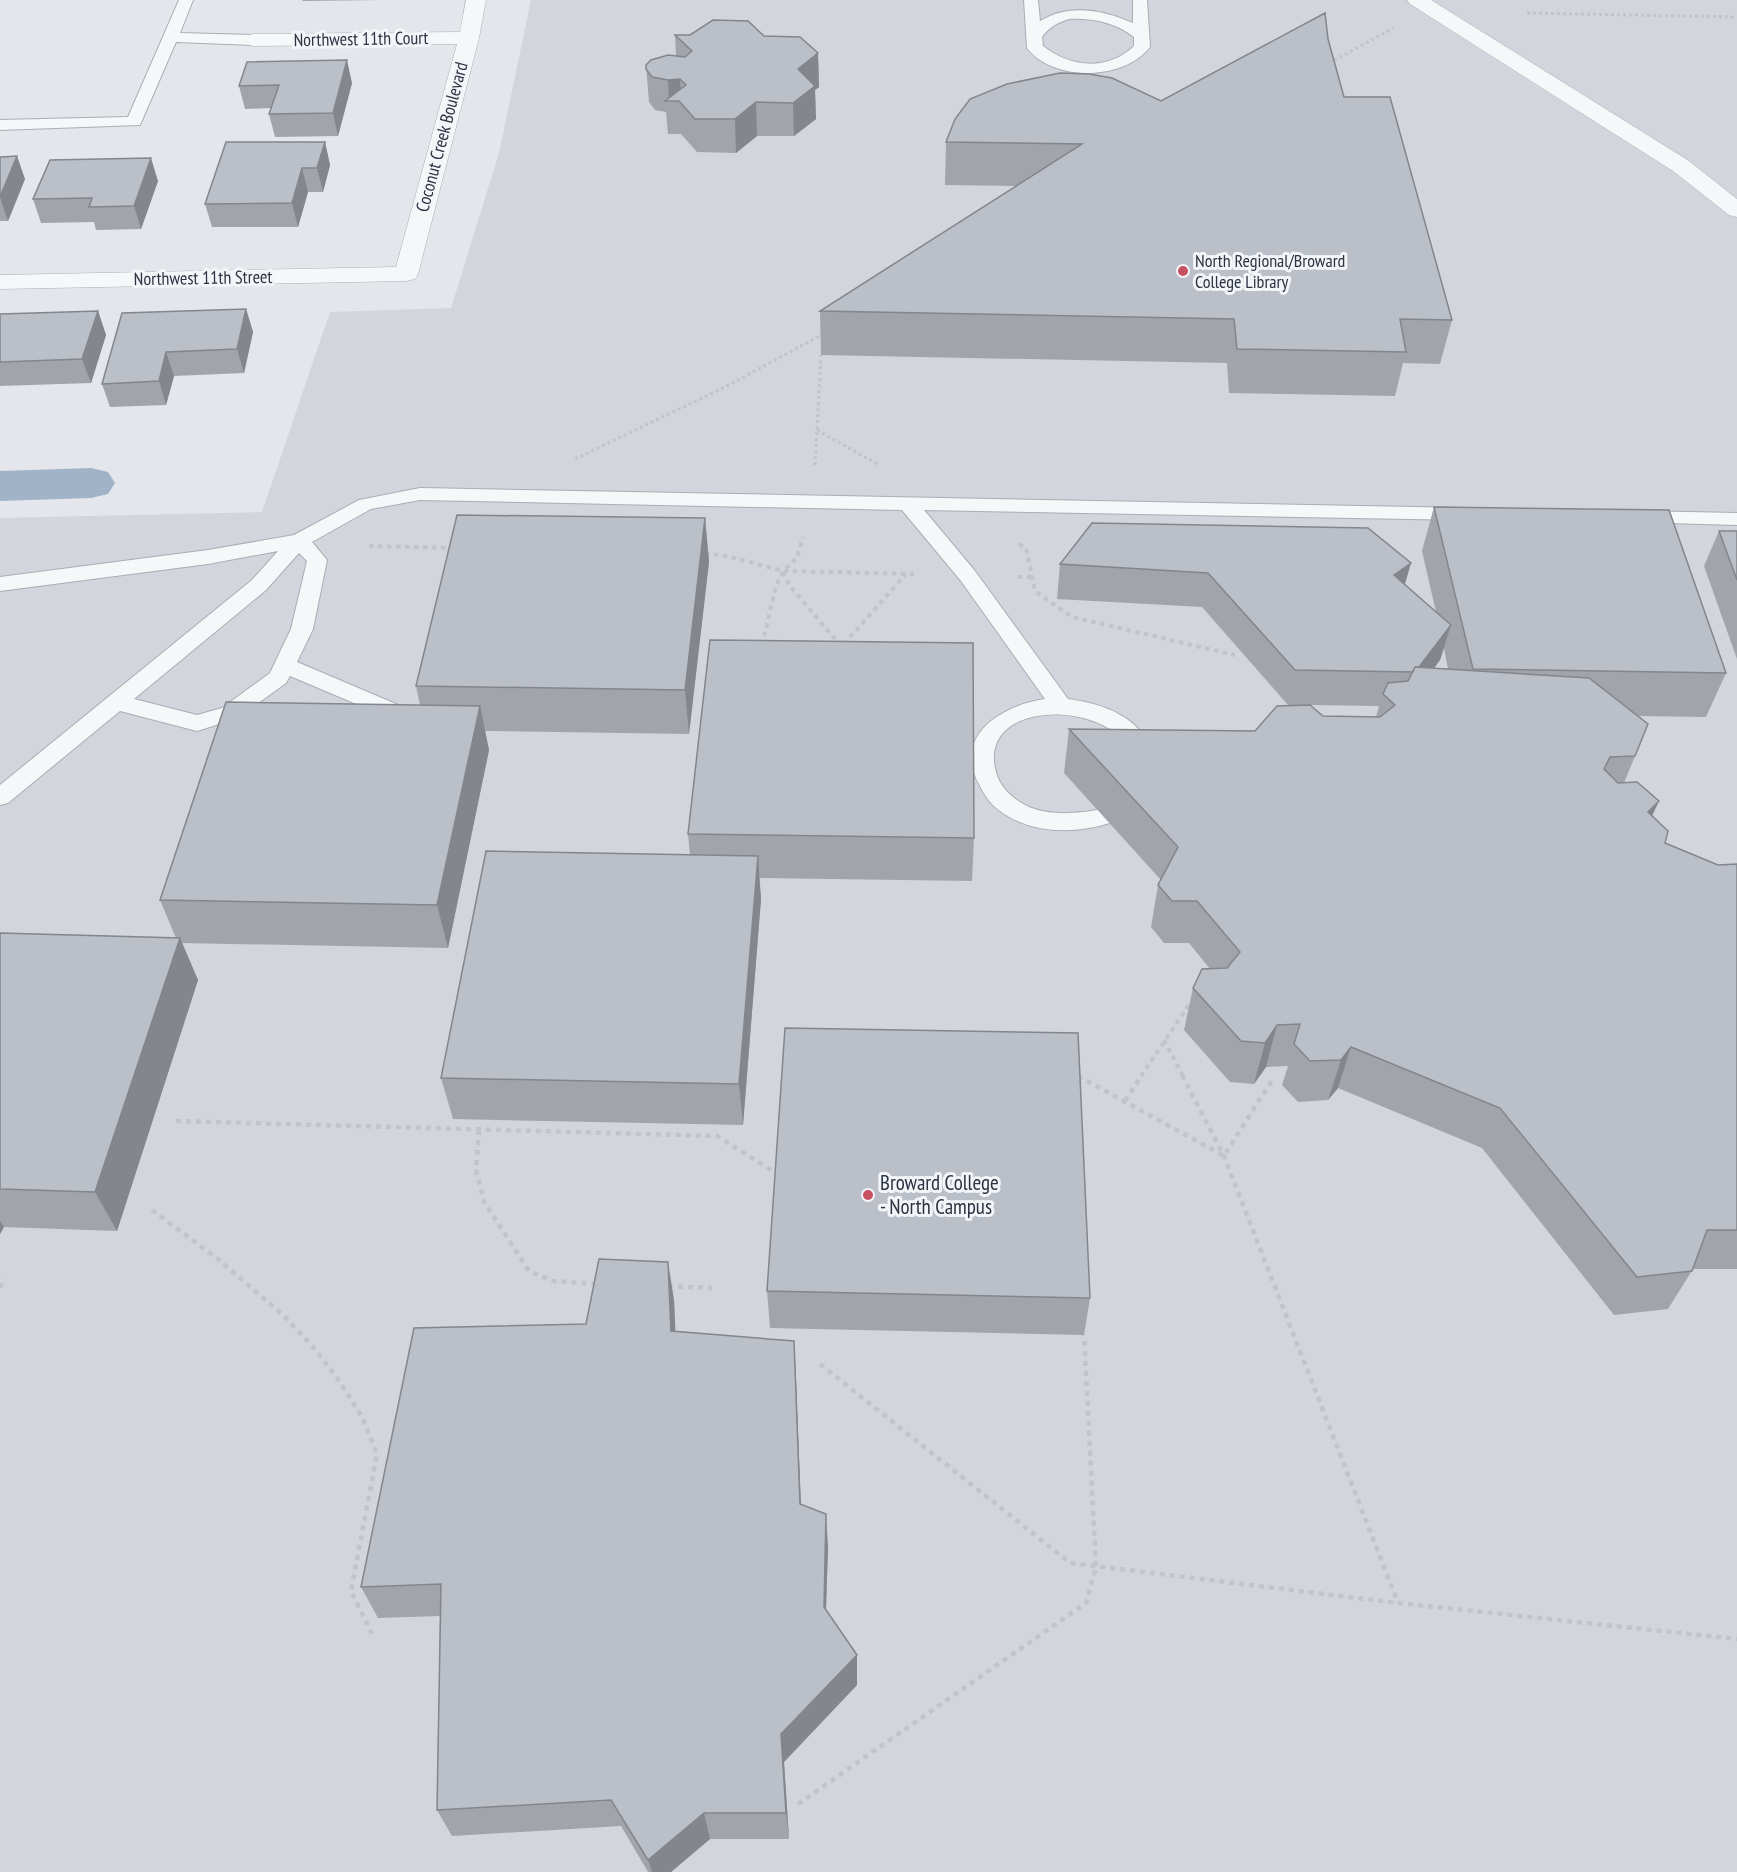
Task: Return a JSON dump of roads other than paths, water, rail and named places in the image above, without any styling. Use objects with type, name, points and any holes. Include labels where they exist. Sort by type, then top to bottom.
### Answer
[{"type":"street","name":"Coconut Creek Boulevard","points":[[406,274],[469,38],[476,0]]},
{"type":"street","points":[[1424,4],[1681,166],[1737,210]]},
{"type":"street","name":"Northwest 11th Court","points":[[253,40],[469,38]]},
{"type":"street","name":"Northwest 11th Street","points":[[0,282],[406,274]]},
{"type":"lane","points":[[0,125],[134,122],[186,0]]},
{"type":"lane","points":[[1032,0],[1035,48],[1058,63],[1094,68],[1116,65],[1134,57],[1142,47],[1140,0]]},
{"type":"lane","points":[[1074,0],[1092,1]]},
{"type":"lane","points":[[1033,39],[1038,29],[1050,20],[1068,15],[1089,14],[1130,25],[1141,35]]},
{"type":"lane","points":[[170,37],[253,40]]},
{"type":"lane","points":[[0,797],[259,585],[299,541],[366,504],[420,494],[1486,514]]},
{"type":"lane","points":[[907,503],[968,576],[1061,705]]},
{"type":"lane","points":[[1617,517],[1737,519]]},
{"type":"lane","points":[[0,584],[208,557],[299,541]]},
{"type":"lane","points":[[115,702],[197,723],[230,713],[278,678],[302,629],[317,560],[299,541]]},
{"type":"lane","points":[[285,664],[395,712]]},
{"type":"lane","points":[[1102,817],[1059,823],[1032,817],[1008,805],[991,788],[983,768],[983,749],[993,731],[1019,714],[1034,708],[1061,705],[1087,708],[1110,717],[1129,731],[1141,748],[1145,772]]},
{"type":"waterway","points":[[0,486],[91,483]]},
{"type":"place","name":"North Regional/Broward College Library","points":[[1183,271]]},
{"type":"place","name":"Broward College - North Campus","points":[[868,1195]]}]
